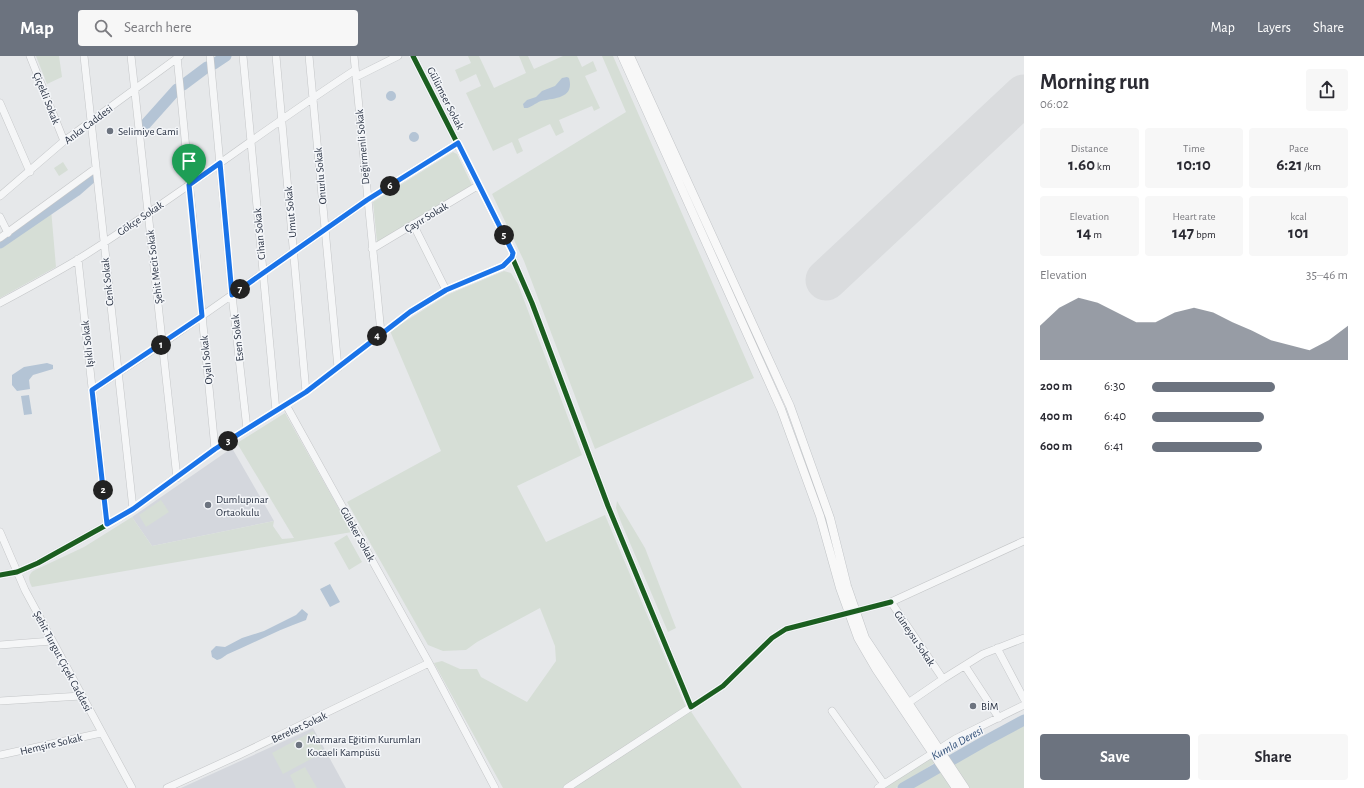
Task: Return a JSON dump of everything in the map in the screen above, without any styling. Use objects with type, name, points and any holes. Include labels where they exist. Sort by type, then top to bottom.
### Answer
[{"type":"main road","points":[[622,56],[782,410],[852,611],[865,638],[908,703],[956,788]]},
{"type":"main road","points":[[630,56],[790,406],[830,518],[858,638],[876,669],[935,751],[964,788]]},
{"type":"street","name":"Çiçekli Sokak","points":[[30,56],[64,141]]},
{"type":"street","name":"Cenk Sokak","points":[[84,56],[117,374],[133,509]]},
{"type":"street","name":"Şehit Mecit Sokak","points":[[130,56],[177,478]]},
{"type":"street","name":"Esen Sokak","points":[[210,56],[232,295],[247,429]]},
{"type":"street","name":"Cihan Sokak","points":[[243,56],[276,411]]},
{"type":"street","name":"Umut Sokak","points":[[276,56],[306,392]]},
{"type":"street","name":"Onurlu Sokak","points":[[309,56],[338,368]]},
{"type":"street","name":"Değirmenli Sokak","points":[[354,56],[381,333]]},
{"type":"street","name":"Gökçe Sokak","points":[[0,303],[78,260],[251,142],[313,97],[355,74],[398,56]]},
{"type":"street","name":"Gülümser Sokak","points":[[413,56],[513,253],[512,257],[532,303],[608,506],[691,707]]},
{"type":"street","name":"Anka Caddesi","points":[[0,196],[30,172],[64,141],[91,120],[134,91],[178,57]]},
{"type":"street","name":"Oyalı Sokak","points":[[178,57],[215,449]]},
{"type":"street","points":[[0,104],[30,172]]},
{"type":"street","points":[[92,390],[162,344],[367,200],[458,143]]},
{"type":"street","points":[[0,238],[96,168]]},
{"type":"street","name":"Çayır Sokak","points":[[372,249],[479,185]]},
{"type":"street","points":[[0,217],[8,233]]},
{"type":"street","points":[[413,224],[446,290]]},
{"type":"street","points":[[0,575],[17,572],[69,547],[133,509],[215,449],[306,392],[381,333],[446,290],[503,266],[512,257]]},
{"type":"street","name":"Işıklı Sokak","points":[[78,260],[107,524]]},
{"type":"street","name":"Güleker Sokak","points":[[286,405],[429,663],[495,788]]},
{"type":"street","name":"Şehit Turgut Çiçek Caddesi","points":[[0,532],[17,572],[52,641],[132,788]]},
{"type":"street","name":"Güneysu Sokak","points":[[943,679],[891,602],[1024,541]]},
{"type":"street","points":[[567,788],[723,686],[772,638],[786,629],[891,602]]},
{"type":"street","points":[[908,703],[964,666],[997,648],[1024,638]]},
{"type":"street","points":[[0,645],[52,641]]},
{"type":"street","points":[[997,648],[1024,699]]},
{"type":"street","name":"Bereket Sokak","points":[[167,788],[239,755],[429,663]]},
{"type":"street","points":[[964,666],[999,718]]},
{"type":"street","points":[[0,702],[81,696]]},
{"type":"street","points":[[832,711],[881,786],[955,739],[1024,705]]},
{"type":"street","name":"Hemşire Sokak","points":[[0,755],[101,733]]},
{"type":"shaded area","points":[[36,56],[59,56],[62,77],[47,84]]},
{"type":"shaded area","points":[[468,56],[479,56],[494,88],[526,73],[519,56],[528,56],[534,69],[563,56],[577,56],[582,67],[593,61],[597,71],[585,76],[600,108],[594,111],[592,106],[559,120],[564,132],[556,136],[550,124],[518,139],[523,151],[517,154],[512,142],[493,151],[466,93],[481,86],[476,74],[460,82],[455,70],[471,63]]},
{"type":"shaded area","points":[[602,56],[613,56],[754,378],[595,449],[524,261],[492,194],[626,112]]},
{"type":"shaded area","points":[[453,152],[457,154],[472,185],[377,242],[373,202]]},
{"type":"shaded area","points":[[63,162],[68,170],[59,176],[54,168]]},
{"type":"shaded area","points":[[51,209],[56,267],[0,298],[0,243]]},
{"type":"shaded area","points":[[504,271],[511,273],[518,284],[582,455],[517,486],[546,542],[605,515],[685,705],[692,713],[742,788],[503,788],[434,663],[442,661],[460,669],[477,669],[481,677],[527,702],[556,661],[555,646],[540,608],[477,642],[466,650],[443,651],[428,645],[347,502],[441,451],[390,331],[447,295]]},
{"type":"shaded area","points":[[285,413],[352,532],[32,587],[29,579],[33,571],[84,547],[132,517],[152,546],[274,521],[273,526],[282,539],[294,538],[237,443]]},
{"type":"shaded area","name":"Dumlupınar Ortaokulu","points":[[232,448],[274,521],[152,546],[132,517]]},
{"type":"shaded area","points":[[161,500],[169,512],[146,527],[139,515]]},
{"type":"shaded area","points":[[617,501],[645,548],[676,628],[668,632],[621,522],[616,508]]},
{"type":"shaded area","points":[[347,535],[362,562],[349,570],[334,543]]},
{"type":"shaded area","points":[[1024,724],[1024,788],[969,788],[953,764]]},
{"type":"shaded area","name":"Marmara Eğitim Kurumları Kocaeli Kampüsü","points":[[313,728],[346,788],[181,788]]},
{"type":"shaded area","points":[[313,731],[324,752],[283,774],[272,753]]},
{"type":"shaded area","points":[[930,754],[936,762],[896,788],[878,788]]},
{"type":"shaded area","points":[[305,767],[317,788],[296,788],[290,775]]},
{"type":"shaded area","points":[[941,771],[953,788],[911,788]]},
{"type":"water","points":[[562,78],[569,78],[570,85],[566,94],[557,98],[541,101],[530,107],[524,108],[523,104],[527,100],[536,97],[542,91],[555,86]]},
{"type":"water","points":[[391,91],[396,96],[391,101],[386,96]]},
{"type":"water","points":[[414,132],[419,137],[414,142],[409,137]]},
{"type":"water","points":[[47,363],[53,365],[53,369],[33,375],[29,380],[30,389],[17,391],[12,385],[12,375],[24,367]]},
{"type":"water","points":[[29,395],[32,414],[24,415],[21,396]]},
{"type":"water","points":[[330,584],[340,602],[330,607],[320,589]]},
{"type":"water","points":[[302,609],[308,614],[306,620],[228,654],[219,660],[212,657],[211,651],[216,646],[225,647],[242,638],[264,631],[296,615]]},
{"type":"waterway","points":[[214,64],[226,56]]},
{"type":"waterway","points":[[183,85],[207,67]]},
{"type":"waterway","points":[[143,127],[177,89]]},
{"type":"waterway","points":[[0,243],[76,191],[92,177]]},
{"type":"waterway","name":"Kumla Deresi","points":[[903,788],[1024,720]]},
{"type":"runway","points":[[826,280],[1024,95]]},
{"type":"cycle path","points":[[413,56],[513,253],[512,257],[532,303],[608,506],[691,707],[723,686],[772,638],[786,629],[891,602]]},
{"type":"cycle path","points":[[0,575],[17,572],[38,563],[119,518],[215,449],[306,392],[410,312],[446,290],[503,266],[512,257]]},
{"type":"place","name":"Selimiye Cami","points":[[110,131]]},
{"type":"place","name":"Dumlupınar Ortaokulu","points":[[208,505]]},
{"type":"place","name":"BİM","points":[[973,706]]},
{"type":"place","name":"Marmara Eğitim Kurumları Kocaeli Kampüsü","points":[[299,745]]},
{"type":"route","points":[[458,143],[513,253],[512,257],[503,266],[446,290],[410,312],[306,392],[215,449],[133,509],[107,524],[92,390],[202,316],[189,185],[220,163],[232,295],[367,200],[458,143]]}]
